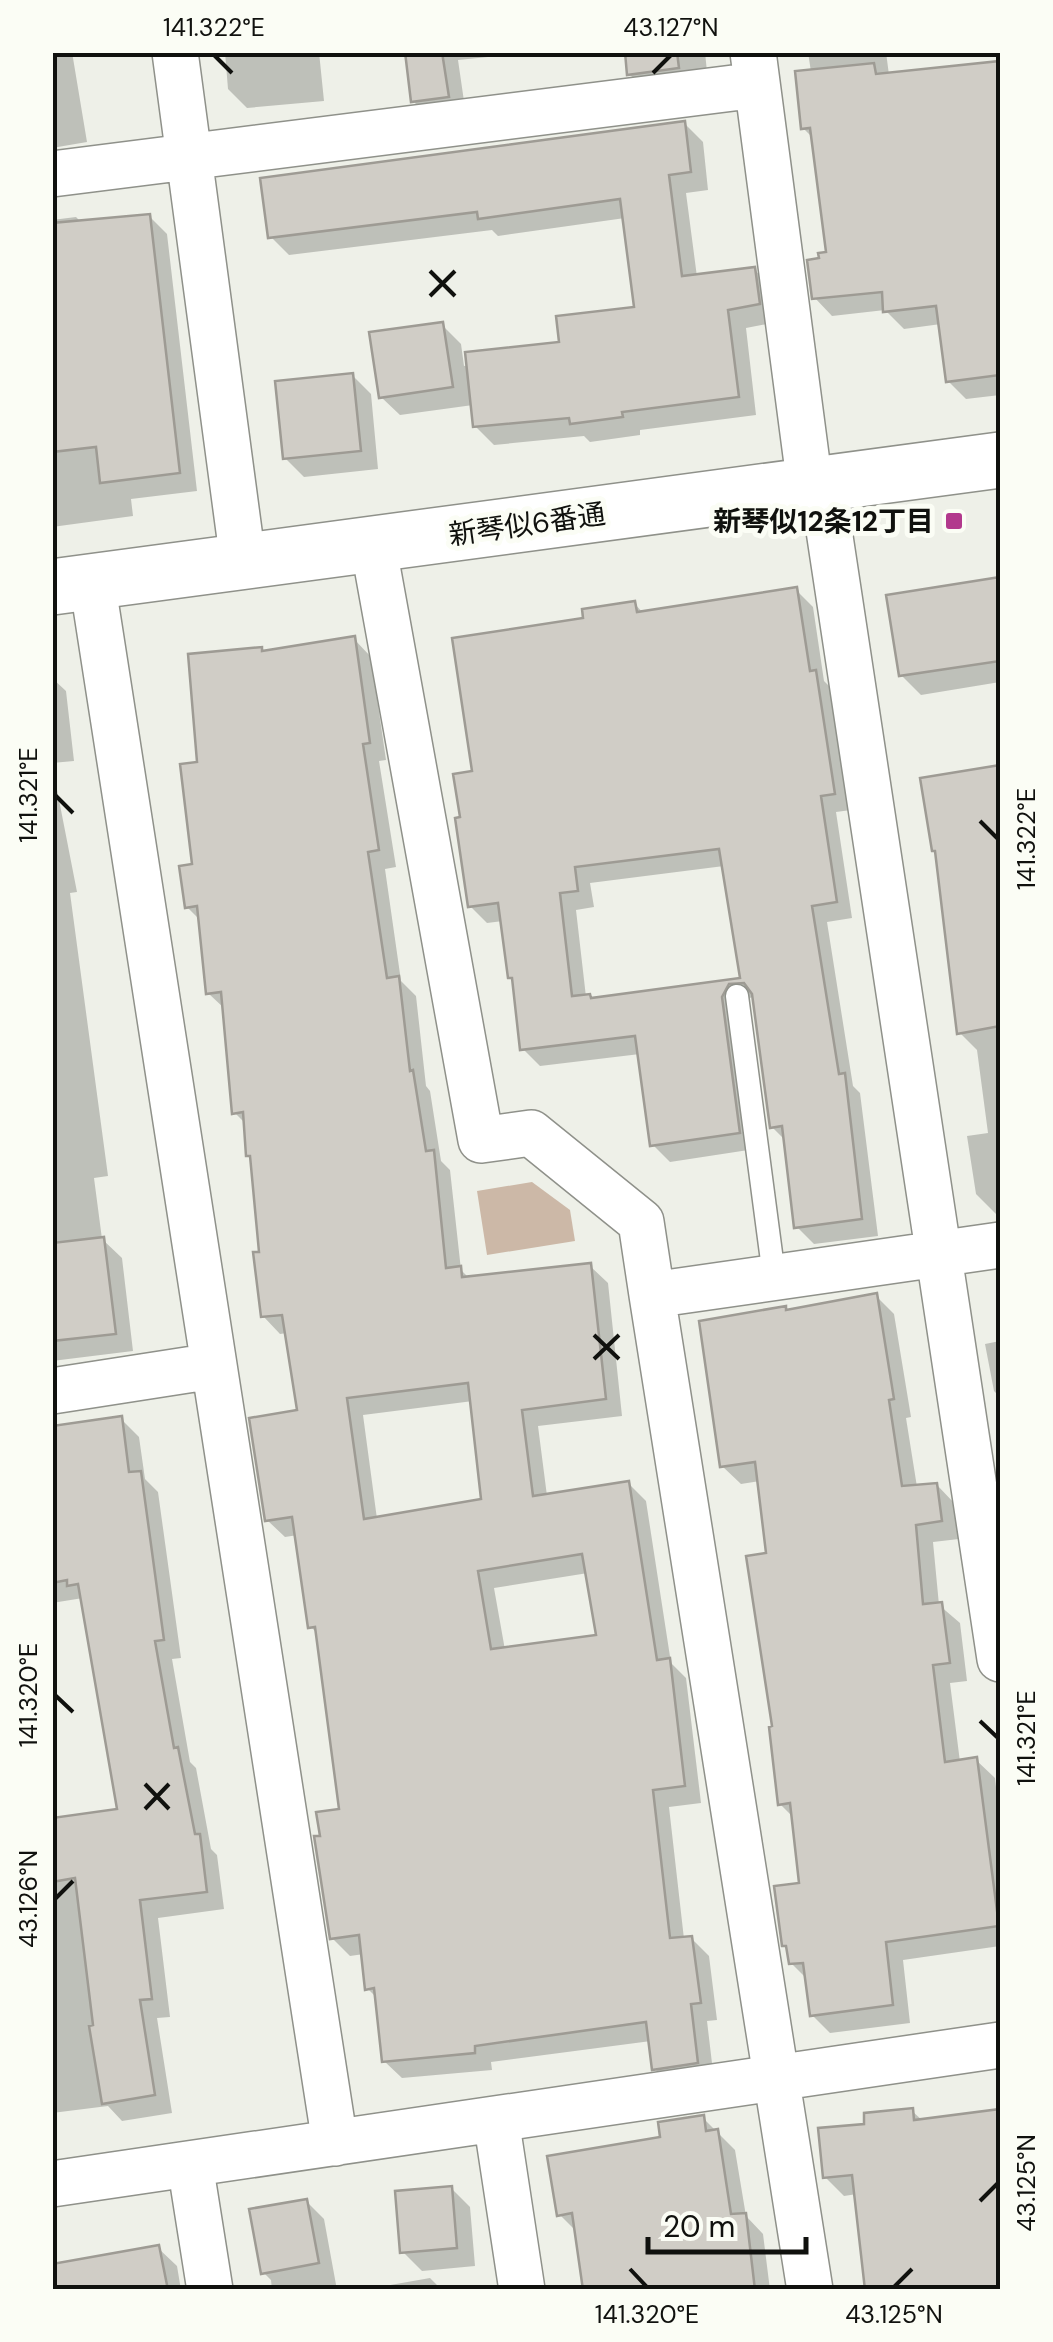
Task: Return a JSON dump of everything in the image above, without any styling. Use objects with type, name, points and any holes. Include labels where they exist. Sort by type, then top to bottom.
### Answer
[{"type":"street","points":[[175,52],[244,561]]},
{"type":"street","points":[[52,174],[755,68],[816,485],[1000,1659]]},
{"type":"street","name":"新琴似6番通","points":[[72,584],[1000,460]]},
{"type":"street","points":[[373,544],[481,1140],[531,1133],[641,1222],[810,2290]]},
{"type":"street","points":[[72,584],[213,1366],[335,2143]]},
{"type":"street","points":[[652,1296],[1000,1245]]},
{"type":"street","points":[[52,1391],[213,1366]]},
{"type":"street","points":[[52,2184],[1000,2046]]},
{"type":"street","points":[[496,2120],[522,2290]]},
{"type":"street","points":[[190,2164],[210,2290]]},
{"type":"lane","points":[[737,996],[774,1276]]},
{"type":"shaded area","points":[[532,1182],[570,1210],[575,1241],[487,1255],[477,1191]]},
{"type":"building","points":[[405,52],[442,52],[449,97],[411,102]]},
{"type":"building","points":[[625,52],[677,52],[679,68],[627,75]]},
{"type":"building","points":[[1000,61],[1000,375],[946,382],[936,306],[883,312],[882,292],[812,299],[807,260],[826,252],[810,128],[801,129],[795,71],[874,63],[876,74]]},
{"type":"building","points":[[685,121],[691,172],[669,175],[682,276],[755,267],[760,304],[728,310],[739,397],[622,412],[623,417],[570,424],[569,418],[473,427],[465,352],[559,342],[556,316],[634,307],[620,199],[478,219],[477,212],[268,238],[260,178]]},
{"type":"building","points":[[150,214],[180,473],[100,483],[96,447],[52,452],[52,223]]},
{"type":"building","points":[[443,322],[453,387],[379,398],[369,332]]},
{"type":"building","points":[[353,373],[361,451],[283,459],[275,381]]},
{"type":"building","points":[[1000,577],[1000,661],[899,676],[886,595]]},
{"type":"building","points":[[797,587],[810,671],[816,670],[835,794],[821,796],[837,902],[812,906],[839,1074],[845,1073],[862,1219],[794,1228],[782,1126],[770,1128],[752,994],[744,983],[729,984],[722,997],[740,1133],[650,1146],[635,1036],[520,1050],[498,903],[468,907],[453,774],[472,771],[452,638],[583,618],[582,609],[635,601],[637,612]],"holes":[[[719,849],[740,978],[591,998],[590,994],[572,996],[560,893],[578,891],[575,867]]]},
{"type":"building","points":[[355,636],[370,743],[363,744],[379,850],[368,852],[387,978],[399,976],[410,1071],[413,1070],[426,1151],[434,1150],[446,1268],[461,1266],[462,1277],[591,1263],[606,1399],[522,1410],[533,1496],[629,1481],[657,1660],[670,1658],[685,1786],[653,1790],[670,1938],[692,1936],[701,2003],[691,2004],[698,2063],[652,2070],[646,2022],[475,2046],[475,2053],[382,2062],[374,1988],[365,1990],[359,1935],[330,1939],[314,1836],[320,1836],[316,1812],[339,1809],[315,1627],[308,1628],[292,1517],[265,1521],[249,1418],[297,1410],[282,1315],[261,1317],[253,1252],[259,1252],[243,1112],[232,1114],[221,992],[206,994],[197,906],[185,908],[179,866],[192,864],[180,764],[197,762],[188,654],[262,647],[262,651]],"holes":[[[468,1383],[481,1499],[364,1519],[347,1398]],[[582,1554],[596,1635],[491,1649],[478,1571]]]},
{"type":"building","points":[[1000,765],[1000,1026],[957,1034],[935,851],[920,778]]},
{"type":"building","points":[[104,1237],[116,1334],[52,1341],[52,1243]]},
{"type":"building","points":[[877,1293],[894,1399],[889,1400],[902,1486],[937,1483],[942,1521],[916,1525],[923,1604],[942,1602],[950,1663],[933,1665],[945,1762],[977,1757],[999,1926],[886,1942],[893,2005],[810,2016],[803,1963],[789,1964],[786,1946],[782,1946],[774,1886],[799,1883],[790,1803],[778,1805],[769,1727],[772,1726],[746,1556],[766,1553],[755,1462],[720,1467],[699,1321]]},
{"type":"building","points":[[122,1416],[129,1472],[141,1471],[164,1640],[155,1641],[174,1748],[178,1747],[195,1834],[200,1834],[207,1892],[140,1900],[152,1999],[140,2000],[155,2095],[102,2104],[89,2026],[93,2025],[75,1878],[52,1882],[52,1818],[117,1809],[78,1584],[67,1586],[67,1580],[52,1583],[52,1426]]},
{"type":"building","points":[[913,2108],[914,2120],[1000,2109],[1000,2290],[865,2290],[852,2175],[823,2178],[818,2128],[864,2124],[864,2113]]},
{"type":"building","points":[[704,2115],[706,2131],[718,2129],[731,2214],[746,2213],[755,2290],[583,2290],[572,2213],[557,2216],[547,2156],[660,2137],[658,2122]]},
{"type":"building","points":[[452,2186],[457,2248],[400,2253],[395,2191]]},
{"type":"building","points":[[307,2199],[319,2263],[261,2274],[249,2209]]},
{"type":"building","points":[[159,2245],[168,2290],[52,2290],[52,2264]]},
{"type":"place","name":"新琴似12条12丁目","points":[[954,521]]}]
